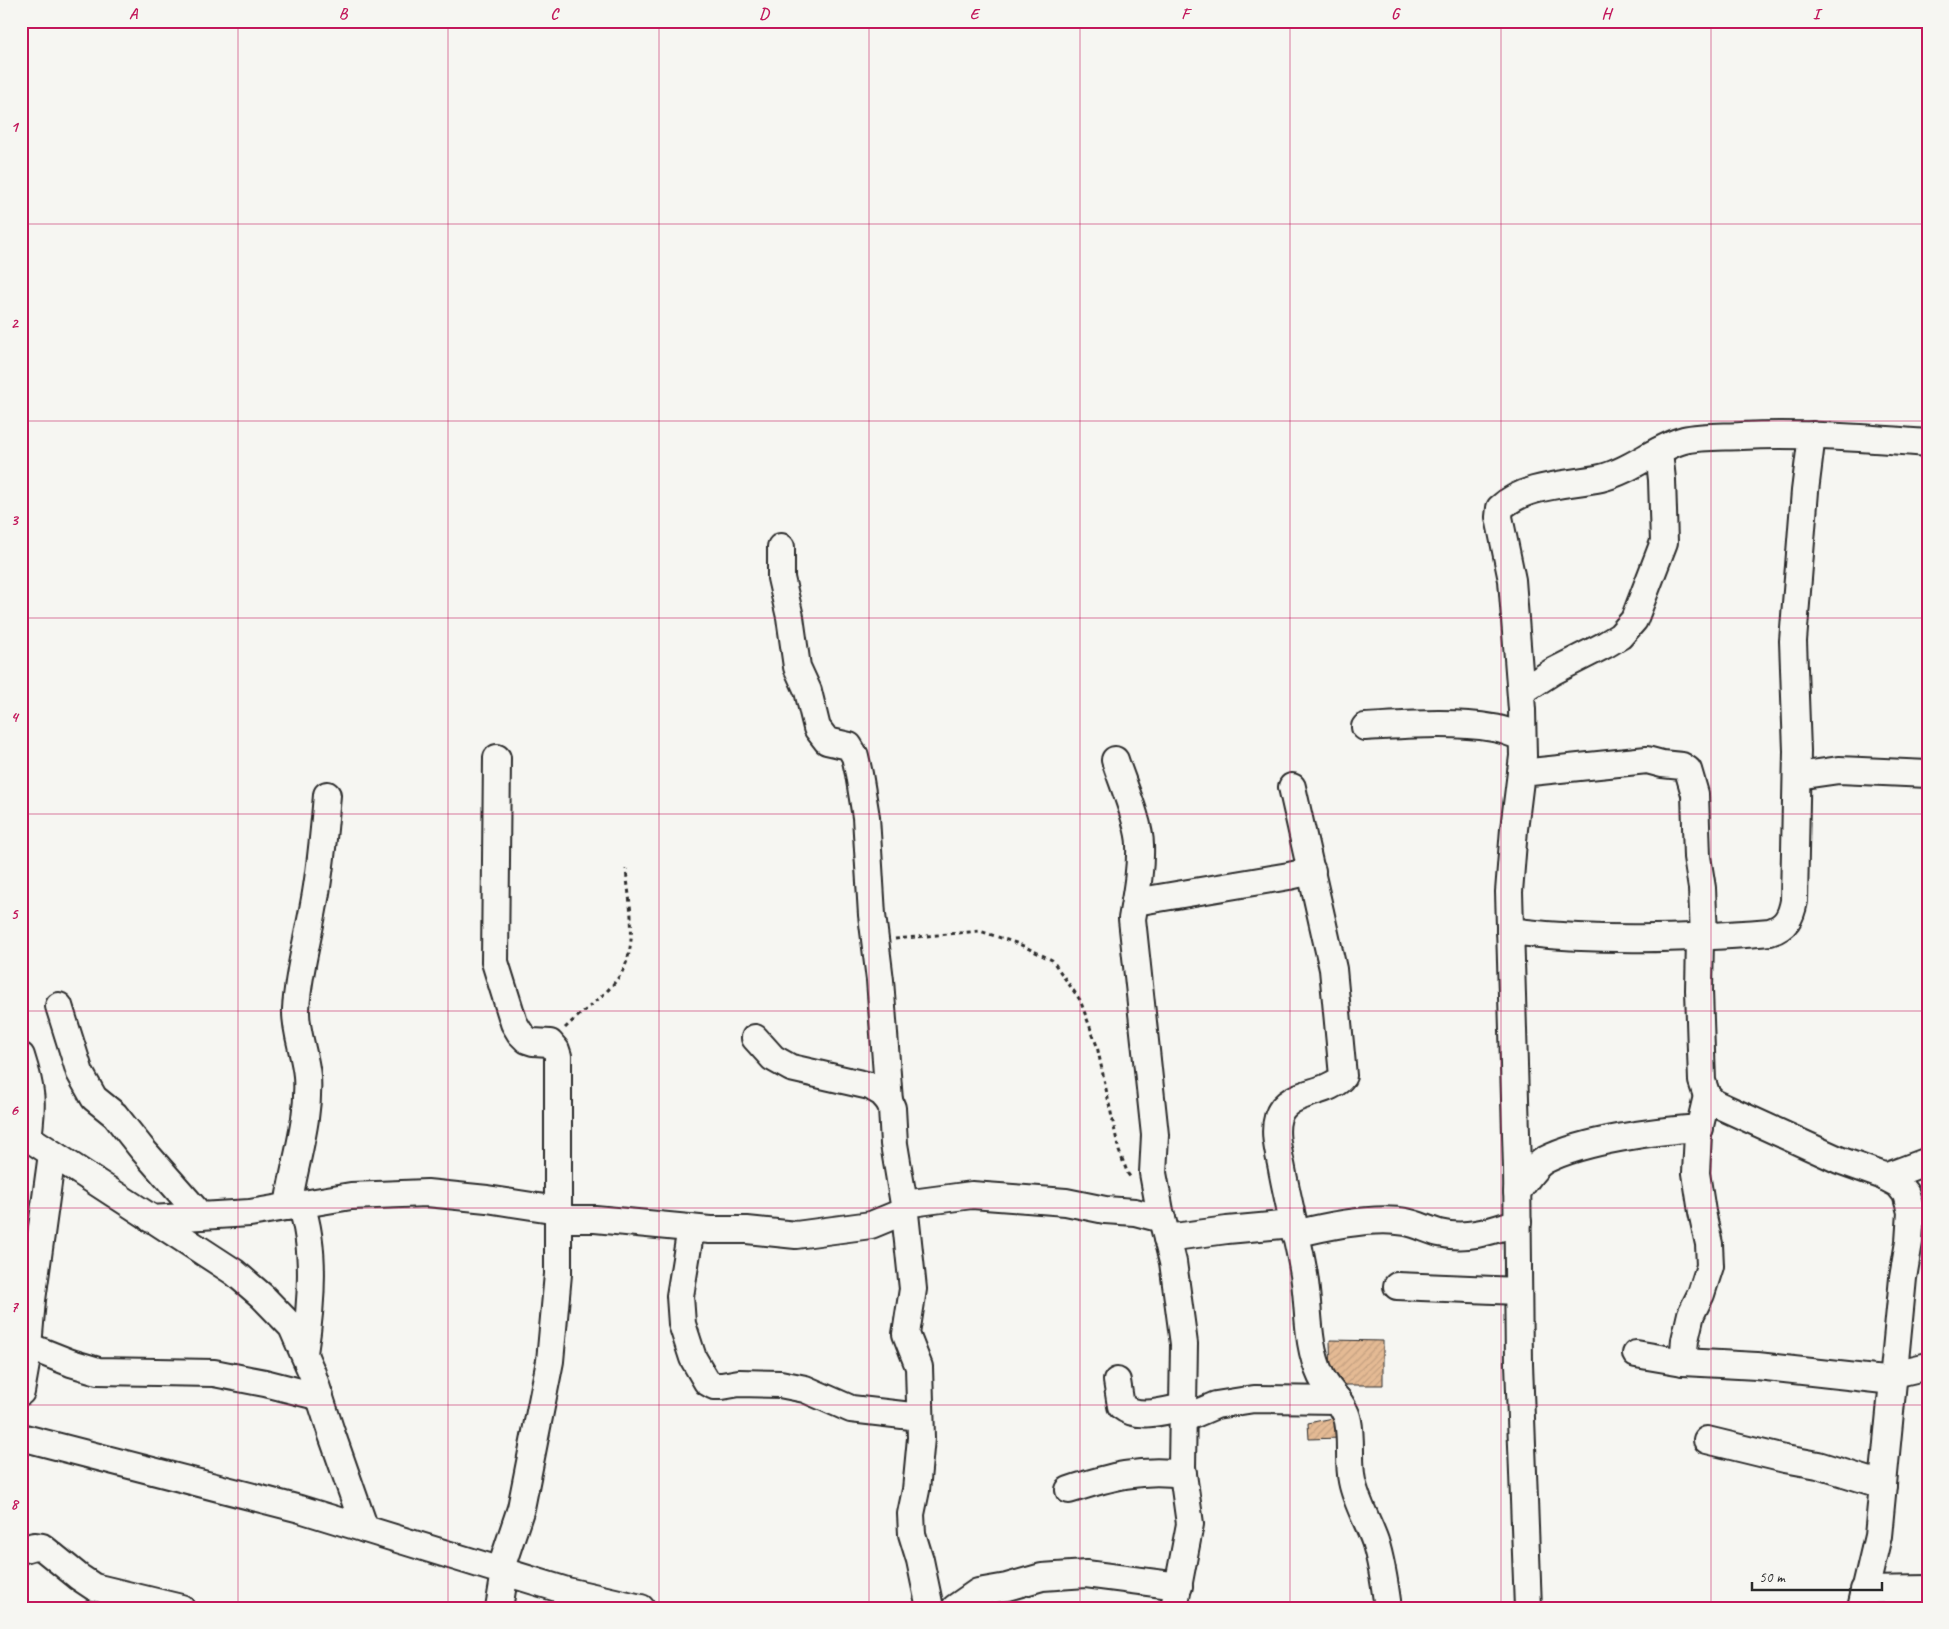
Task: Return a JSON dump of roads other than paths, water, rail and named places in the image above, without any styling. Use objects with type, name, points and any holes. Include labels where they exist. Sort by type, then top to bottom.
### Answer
[{"type":"street","points":[[1528,1608],[1519,1364],[1518,1222],[1508,892],[1520,773],[1522,737],[1521,692],[1512,580],[1499,517],[1500,508],[1508,501],[1532,491],[1602,478],[1684,440],[1788,434],[1928,443]]},
{"type":"street","points":[[1510,932],[1547,936],[1702,938],[1770,932],[1780,929],[1786,923],[1792,912],[1794,900],[1797,776],[1793,641],[1805,491],[1812,435]]},
{"type":"street","points":[[1521,692],[1620,636],[1634,620],[1664,542],[1659,451]]},
{"type":"street","points":[[781,547],[781,578],[790,617],[797,667],[808,691],[817,728],[827,741],[849,746],[855,756],[866,817],[875,941],[888,1067],[889,1101]]},
{"type":"street","points":[[1365,727],[1426,725],[1485,727],[1522,737]]},
{"type":"street","points":[[496,758],[495,962],[514,1023],[520,1033],[527,1040],[550,1043],[558,1056],[558,1274],[550,1361],[521,1508],[502,1572],[499,1608]]},
{"type":"street","points":[[955,1608],[978,1592],[1007,1587],[1042,1577],[1086,1574],[1177,1597],[1190,1524],[1183,1474],[1184,1344],[1173,1262],[1164,1229],[1153,1173],[1155,1134],[1132,919],[1140,844],[1136,824],[1115,760]]},
{"type":"street","points":[[1520,773],[1647,760],[1682,766],[1688,770],[1695,794],[1696,857],[1702,888],[1700,1044],[1702,1081],[1707,1096],[1714,1103],[1839,1160],[1884,1177],[1898,1184],[1906,1194],[1911,1212],[1878,1536],[1862,1599],[1928,1589]]},
{"type":"street","points":[[1797,776],[1839,770],[1928,774]]},
{"type":"street","points":[[1292,788],[1333,969],[1343,1076],[1338,1083],[1296,1099],[1284,1107],[1278,1117],[1277,1139],[1307,1293],[1310,1339],[1321,1376],[1338,1400],[1348,1420],[1352,1481],[1376,1543],[1384,1576],[1388,1608]]},
{"type":"street","points":[[304,1353],[309,1319],[310,1288],[306,1218],[295,1206],[291,1183],[305,1123],[307,1076],[297,1028],[296,1011],[298,986],[322,855],[327,795]]},
{"type":"street","points":[[1135,902],[1312,871]]},
{"type":"street","points":[[59,1006],[80,1072],[94,1098],[115,1115],[201,1216]]},
{"type":"street","points":[[755,1038],[773,1058],[792,1068],[870,1086],[882,1093],[892,1108],[894,1144],[905,1207],[913,1289],[906,1334],[919,1367],[921,1438],[916,1490],[911,1514],[912,1534],[920,1560],[930,1608]]},
{"type":"street","points":[[21,1056],[30,1082],[32,1107],[25,1136],[234,1272],[262,1296],[292,1327],[304,1353],[366,1529]]},
{"type":"street","points":[[1683,1362],[1685,1340],[1691,1314],[1701,1294],[1710,1266],[1709,1244],[1696,1173],[1700,1128],[1707,1096]]},
{"type":"street","points":[[1517,1192],[1544,1161],[1581,1147],[1669,1130],[1700,1128]]},
{"type":"street","points":[[21,1392],[52,1154]]},
{"type":"street","points":[[1884,1177],[1928,1161]]},
{"type":"street","points":[[151,1219],[250,1213],[351,1196],[427,1193],[487,1199],[558,1215],[691,1228],[747,1230],[796,1235],[871,1224],[905,1207],[972,1195],[1066,1202],[1105,1210],[1135,1212],[1164,1229],[1294,1229],[1380,1221],[1406,1222],[1440,1234],[1460,1236],[1477,1235],[1518,1222]]},
{"type":"street","points":[[691,1228],[680,1296],[682,1324],[693,1358],[707,1382],[714,1386],[780,1384],[805,1389],[851,1410],[920,1417]]},
{"type":"street","points":[[1396,1286],[1518,1291]]},
{"type":"street","points":[[28,1346],[98,1372],[214,1373],[265,1383],[320,1397]]},
{"type":"street","points":[[1636,1354],[1683,1362],[1758,1366],[1894,1378],[1928,1366]]},
{"type":"street","points":[[1117,1381],[1121,1406],[1127,1410],[1151,1414],[1183,1413],[1254,1399],[1338,1400]]},
{"type":"street","points":[[21,1438],[300,1509],[502,1572],[567,1591],[634,1607]]},
{"type":"street","points":[[1707,1440],[1818,1465],[1883,1485]]},
{"type":"street","points":[[1069,1490],[1133,1473],[1159,1471],[1183,1474]]},
{"type":"street","points":[[21,1550],[42,1546],[94,1587],[181,1608]]}]
